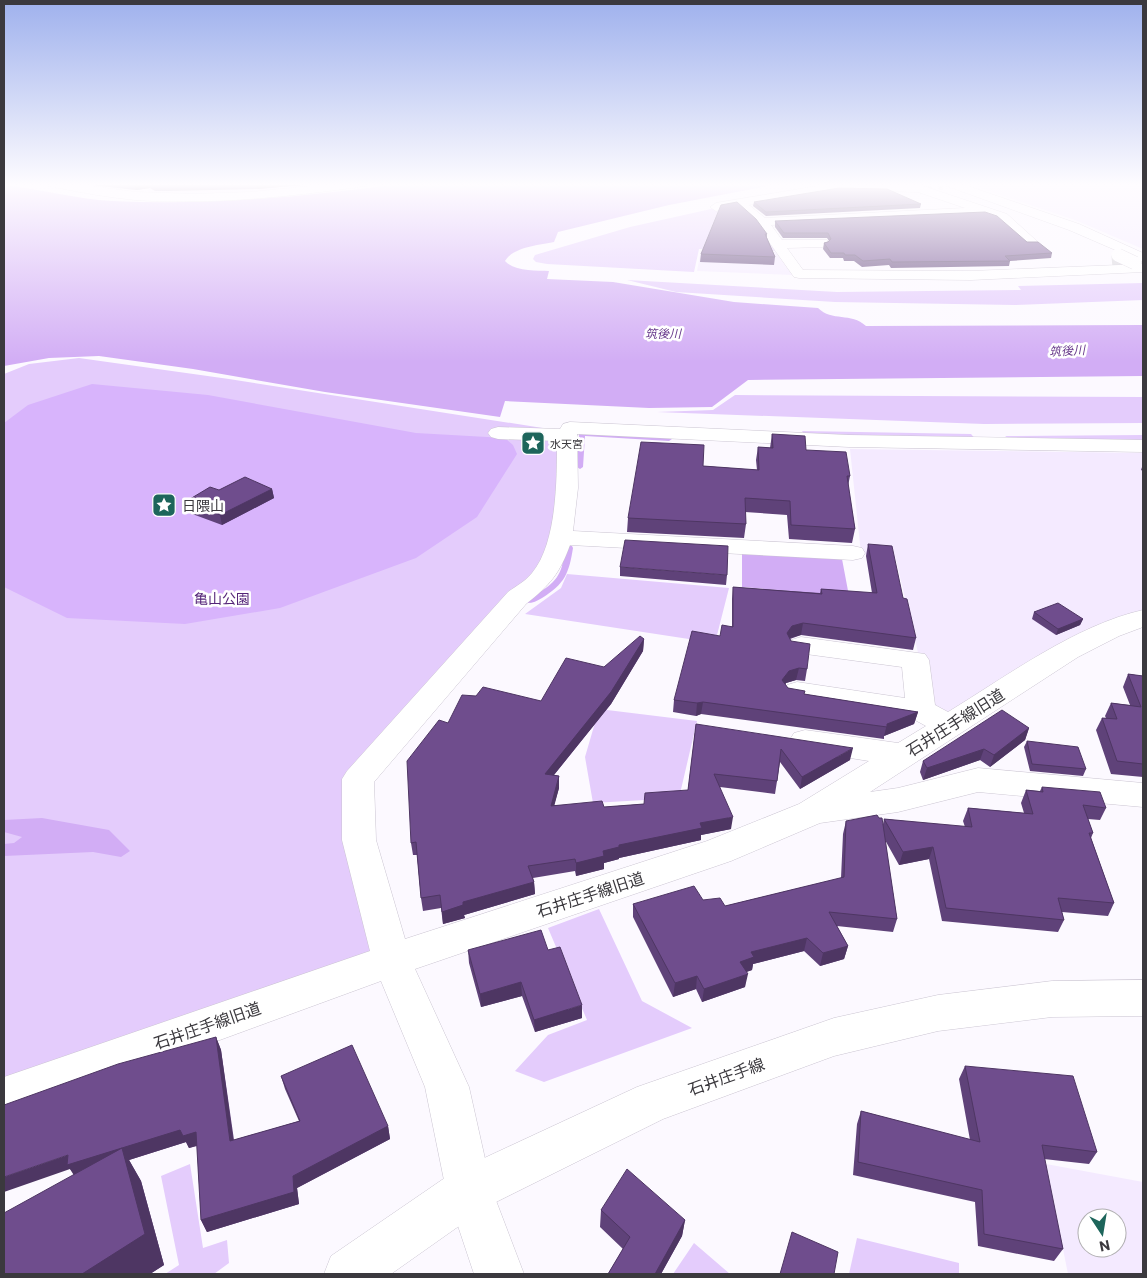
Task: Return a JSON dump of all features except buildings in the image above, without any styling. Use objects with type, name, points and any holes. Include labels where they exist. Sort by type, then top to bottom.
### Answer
[{"type":"main road","points":[[1089,243],[1132,261]]},
{"type":"main road","points":[[1098,243],[1132,261]]},
{"type":"main road","points":[[778,244],[798,275],[1015,274],[1132,261]]},
{"type":"main road","points":[[778,244],[822,244]]},
{"type":"main road","points":[[1015,274],[1019,268],[1132,261]]},
{"type":"main road","points":[[500,1274],[469,1190],[447,1087],[392,960],[359,840],[358,779],[518,598],[543,577],[555,558],[565,508],[567,435],[570,428],[848,441],[1143,446]]},
{"type":"main road","points":[[498,433],[567,435]]},
{"type":"main road","points":[[650,450],[679,450],[690,443],[690,433]]},
{"type":"main road","points":[[559,537],[853,553]]},
{"type":"main road","name":"石井庄手線旧道","points":[[4,1098],[392,960],[719,851],[810,813],[902,755],[935,718],[1109,630],[1143,618]]},
{"type":"main road","points":[[801,646],[914,660],[935,718]]},
{"type":"main road","points":[[797,692],[935,718]]},
{"type":"main road","points":[[778,737],[902,755]]},
{"type":"main road","points":[[810,813],[898,800],[978,780],[1143,794]]},
{"type":"main road","name":"石井庄手線","points":[[349,1274],[469,1190],[652,1102],[834,1037],[947,1012],[1052,999],[1143,998]]},
{"type":"shaded area","points":[[1128,243],[1143,243],[1143,249]]},
{"type":"shaded area","points":[[701,250],[779,252],[794,275],[697,271]]},
{"type":"shaded area","points":[[850,449],[1143,453],[1143,614],[1101,629],[948,715],[931,707],[895,556],[861,554]]},
{"type":"shaded area","points":[[1046,1164],[1143,1182],[1143,1274],[1068,1274]]},
{"type":"green space","points":[[577,243],[771,243],[778,251],[699,249],[694,272],[547,264],[536,262],[533,259],[535,255]]},
{"type":"green space","points":[[627,280],[837,292],[1021,290],[1018,286],[1143,283],[1143,300],[1015,305],[835,302],[676,292]]},
{"type":"green space","name":"亀山公園","points":[[79,358],[229,379],[568,432],[548,558],[358,779],[392,960],[4,1098],[4,374],[29,364]]},
{"type":"green space","points":[[92,384],[208,395],[416,433],[505,438],[513,445],[517,454],[477,517],[416,558],[280,608],[185,624],[67,618],[4,587],[4,423],[28,405]]},
{"type":"green space","points":[[735,395],[1143,397],[1143,423],[984,424],[657,412],[713,410]]},
{"type":"green space","points":[[802,431],[971,434],[977,441],[806,437]]},
{"type":"green space","points":[[1143,435],[1143,442],[1014,442],[1005,436]]},
{"type":"green space","points":[[567,574],[729,588],[715,643],[525,614],[561,588]]},
{"type":"green space","points":[[599,709],[697,721],[679,798],[593,803],[585,757]]},
{"type":"green space","points":[[599,909],[642,1001],[692,1028],[544,1082],[515,1071],[548,1035],[587,1020],[548,928]]},
{"type":"green space","points":[[190,1164],[203,1248],[227,1240],[229,1263],[214,1274],[165,1274],[179,1265],[161,1176]]},
{"type":"green space","points":[[857,1238],[959,1263],[959,1274],[849,1274]]},
{"type":"green space","points":[[694,1243],[730,1274],[673,1274]]},
{"type":"water","name":"筑後川","points":[[4,243],[551,243],[520,250],[509,256],[505,261],[509,265],[520,269],[549,271],[547,279],[613,282],[734,302],[818,308],[829,315],[854,319],[866,326],[1143,325],[1143,376],[748,380],[712,407],[649,408],[505,401],[500,417],[325,392],[193,369],[99,356],[49,358],[4,366]]},
{"type":"water","points":[[742,552],[842,559],[849,596],[742,587]]},
{"type":"water","points":[[42,818],[109,830],[130,851],[121,857],[93,852],[4,856],[4,844],[14,843],[22,837],[4,832],[4,820]]},
{"type":"waterway","points":[[580,467],[582,434],[669,439]]},
{"type":"waterway","points":[[530,601],[559,581],[565,569],[569,548]]},
{"type":"tunnel","points":[[1112,262],[1143,259]]},
{"type":"place","name":"水天宮","points":[[533,443]]},
{"type":"place","name":"日隈山","points":[[164,505]]}]
